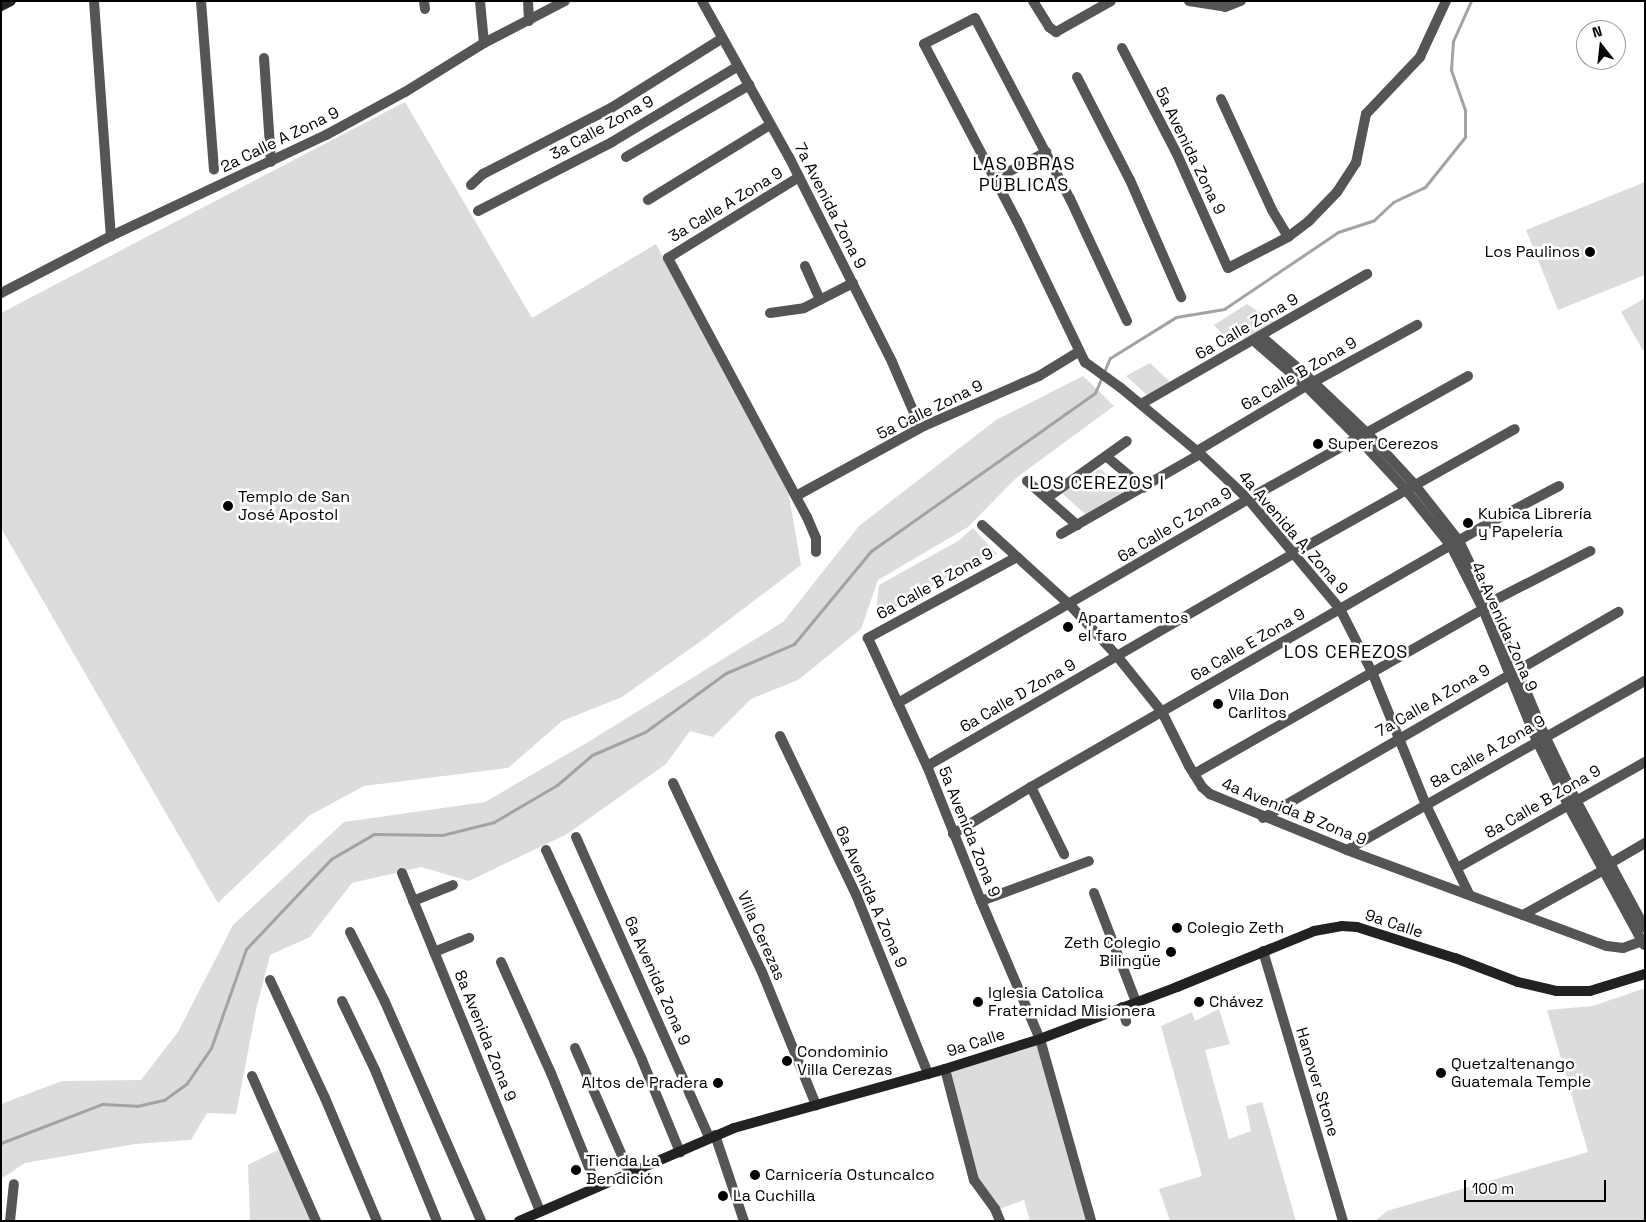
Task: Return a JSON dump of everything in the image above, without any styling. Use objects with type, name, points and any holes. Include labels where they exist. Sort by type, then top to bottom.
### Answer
[{"type":"street","points":[[1,6],[11,1]]},
{"type":"street","points":[[94,1],[111,236]]},
{"type":"street","points":[[200,1],[214,170]]},
{"type":"street","points":[[480,1],[484,43]]},
{"type":"street","points":[[528,1],[529,21]]},
{"type":"street","name":"2a Calle A Zona 9","points":[[2,292],[111,236],[271,162],[405,92],[484,43],[565,1]]},
{"type":"street","name":"7a Avenida Zona 9","points":[[702,1],[721,39],[800,177],[892,362],[915,415],[924,426]]},
{"type":"street","points":[[1033,1],[1053,31],[1059,31],[1111,1]]},
{"type":"street","points":[[1189,1],[1225,6],[1241,1]]},
{"type":"street","points":[[1220,99],[1272,210],[1288,237],[1309,221],[1346,182],[1359,154],[1366,114],[1420,57],[1446,1]]},
{"type":"street","points":[[1078,352],[995,179],[924,44],[975,18],[1046,152],[1127,321]]},
{"type":"street","points":[[471,185],[483,174],[611,108],[721,39]]},
{"type":"street","name":"5a Avenida Zona 9","points":[[1122,48],[1180,160],[1228,268],[1288,237]]},
{"type":"street","points":[[264,58],[271,162]]},
{"type":"street","name":"3a Calle Zona 9","points":[[478,211],[612,142],[737,67]]},
{"type":"street","points":[[1077,77],[1130,180],[1181,296]]},
{"type":"street","points":[[626,157],[748,85]]},
{"type":"street","points":[[648,200],[770,125]]},
{"type":"street","points":[[995,179],[1046,152]]},
{"type":"street","name":"3a Calle A Zona 9","points":[[796,496],[668,258],[800,177]]},
{"type":"street","points":[[805,266],[820,300]]},
{"type":"street","name":"6a Calle Zona 9","points":[[1141,404],[1367,274]]},
{"type":"street","points":[[770,313],[798,310],[853,283]]},
{"type":"street","name":"6a Calle B Zona 9","points":[[1061,534],[1144,488],[1310,384],[1417,325]]},
{"type":"street","name":"4a Avenida Zona 9","points":[[1258,338],[1310,384],[1362,435],[1410,488],[1455,544],[1486,606],[1541,738],[1644,943]]},
{"type":"street","name":"4a Avenida A, Zona 9","points":[[1078,352],[1085,362],[1141,404],[1248,499],[1340,610],[1372,672],[1426,805],[1469,894]]},
{"type":"street","name":"5a Calle Zona 9","points":[[796,496],[924,426],[1039,376],[1078,352]]},
{"type":"street","name":"6a Calle C Zona 9","points":[[898,703],[1070,605],[1248,499],[1468,376]]},
{"type":"street","name":"6a Calle D Zona 9","points":[[927,766],[1294,553],[1515,429]]},
{"type":"street","points":[[1047,498],[1127,441]]},
{"type":"street","points":[[1107,457],[1144,488]]},
{"type":"street","points":[[1027,481],[1077,525]]},
{"type":"street","name":"6a Calle E Zona 9","points":[[953,834],[1031,787],[1559,486]]},
{"type":"street","points":[[796,496],[813,529],[816,552]]},
{"type":"street","name":"4a Avenida B Zona 9","points":[[982,525],[1070,605],[1117,656],[1162,712],[1194,774],[1210,794],[1263,818],[1347,850],[1615,948],[1644,943]]},
{"type":"street","points":[[1194,774],[1486,606],[1590,551]]},
{"type":"street","name":"6a Calle B Zona 9","points":[[868,638],[1017,556]]},
{"type":"street","name":"7a Calle A Zona 9","points":[[1263,818],[1619,612]]},
{"type":"street","name":"5a Avenida Zona 9","points":[[868,638],[927,766],[953,834],[1040,1039],[1092,1221]]},
{"type":"street","name":"8a Calle A Zona 9","points":[[1347,850],[1541,738],[1645,681]]},
{"type":"street","name":"6a Avenida A Zona 9","points":[[780,736],[857,897],[928,1074]]},
{"type":"street","name":"8a Calle B Zona 9","points":[[1457,868],[1645,762]]},
{"type":"street","name":"Villa Cerezas","points":[[672,783],[762,972],[816,1105]]},
{"type":"street","points":[[1031,787],[1064,854]]},
{"type":"street","name":"6a Avenida Zona 9","points":[[576,837],[712,1136],[744,1221]]},
{"type":"street","points":[[1523,915],[1645,843]]},
{"type":"street","points":[[546,850],[642,1060],[680,1152]]},
{"type":"street","points":[[981,901],[1089,861]]},
{"type":"street","name":"4a Avenida Zona 9","points":[[1605,867],[1642,916],[1645,928]]},
{"type":"street","name":"8a Avenida Zona 9","points":[[402,873],[540,1212]]},
{"type":"street","points":[[413,901],[453,885]]},
{"type":"street","points":[[1094,893],[1136,1002]]},
{"type":"street","name":"9a Calle","points":[[519,1221],[680,1152],[712,1136],[773,1116],[928,1074],[1040,1039],[1314,931],[1352,926],[1547,990],[1590,991],[1645,974]]},
{"type":"street","points":[[350,932],[385,1002],[481,1221]]},
{"type":"street","points":[[434,952],[469,938]]},
{"type":"street","name":"Hanover Stone","points":[[1263,951],[1343,1221]]},
{"type":"street","points":[[501,962],[551,1073],[597,1188]]},
{"type":"street","points":[[270,980],[325,1098],[377,1221]]},
{"type":"street","points":[[342,1001],[375,1070],[438,1221]]},
{"type":"street","points":[[1122,1008],[1126,1021]]},
{"type":"street","points":[[575,1048],[630,1174]]},
{"type":"street","points":[[945,1069],[974,1180],[995,1209],[1000,1221]]},
{"type":"street","points":[[252,1076],[316,1221]]},
{"type":"street","points":[[10,1221],[14,1184]]},
{"type":"shaded area","points":[[405,102],[532,318],[656,244],[788,490],[801,565],[701,641],[622,697],[562,721],[508,768],[364,786],[310,815],[218,903],[1,528],[1,313]]},
{"type":"shaded area","name":"Los Paulinos","points":[[1645,182],[1645,275],[1558,310],[1526,230]]},
{"type":"shaded area","points":[[1645,298],[1645,354],[1621,312]]},
{"type":"shaded area","points":[[1247,304],[1276,323],[1231,344],[1214,325]]},
{"type":"shaded area","points":[[1150,363],[1171,383],[1148,396],[1126,376]]},
{"type":"shaded area","points":[[1083,376],[1114,406],[1016,478],[968,527],[878,580],[861,629],[798,680],[751,699],[713,737],[690,731],[666,764],[567,834],[469,881],[421,867],[352,883],[310,937],[270,955],[256,1010],[236,1114],[207,1113],[191,1140],[135,1144],[25,1163],[1,1179],[1,1104],[62,1081],[141,1080],[178,1032],[233,925],[344,822],[485,802],[588,742],[783,622],[859,526],[996,420]]},
{"type":"shaded area","points":[[1100,469],[1127,491],[1086,515],[1062,493]]},
{"type":"shaded area","points":[[973,528],[997,554],[979,563],[975,557],[954,573],[879,618],[876,610],[879,585],[958,541]]},
{"type":"shaded area","points":[[1645,988],[1645,1221],[1375,1221],[1387,1211],[1588,1152],[1547,1010],[1593,1006]]},
{"type":"shaded area","points":[[1219,1009],[1230,1044],[1205,1050],[1229,1139],[1251,1131],[1246,1106],[1262,1102],[1296,1221],[1170,1221],[1159,1189],[1202,1176],[1161,1026],[1192,1012],[1195,1021]]},
{"type":"shaded area","points":[[1038,1043],[1088,1221],[1030,1221],[1024,1200],[999,1209],[977,1182],[949,1073]]},
{"type":"shaded area","points":[[280,1149],[311,1221],[250,1221],[248,1165]]},
{"type":"waterway","points":[[1,1143],[102,1104],[137,1106],[164,1100],[187,1083],[211,1048],[246,949],[331,859],[374,834],[442,835],[494,822],[557,785],[592,755],[645,732],[726,673],[794,644],[871,551],[1095,393],[1110,358],[1176,317],[1224,309],[1338,232],[1374,220],[1393,202],[1425,187],[1465,137],[1465,110],[1451,70],[1453,41],[1471,1]]},
{"type":"place","name":"Los Paulinos","points":[[1590,252]]},
{"type":"place","name":"Super Cerezos","points":[[1318,444]]},
{"type":"place","name":"Templo de San José Apostol","points":[[228,506]]},
{"type":"place","name":"Kubica Librería y Papelería","points":[[1468,523]]},
{"type":"place","name":"Apartamentos el faro","points":[[1068,627]]},
{"type":"place","name":"Vila Don Carlitos","points":[[1218,704]]},
{"type":"place","name":"Colegio Zeth","points":[[1177,928]]},
{"type":"place","name":"Zeth Colegio Bilingüe","points":[[1171,952]]},
{"type":"place","name":"Iglesia Catolica Fraternidad Misionera","points":[[978,1002]]},
{"type":"place","name":"Chávez","points":[[1199,1002]]},
{"type":"place","name":"Condominio Villa Cerezas","points":[[787,1061]]},
{"type":"place","name":"Quetzaltenango Guatemala Temple","points":[[1441,1073]]},
{"type":"place","name":"Altos de Pradera","points":[[718,1083]]},
{"type":"place","name":"Tienda La Bendición","points":[[576,1170]]},
{"type":"place","name":"Carnicería Ostuncalco","points":[[755,1175]]},
{"type":"place","name":"La Cuchilla","points":[[723,1196]]},
{"type":"district","name":"LAS OBRAS PÚBLICAS","points":[[1024,175]]},
{"type":"district","name":"LOS CEREZOS I","points":[[1097,483]]},
{"type":"district","name":"LOS CEREZOS","points":[[1346,652]]}]
